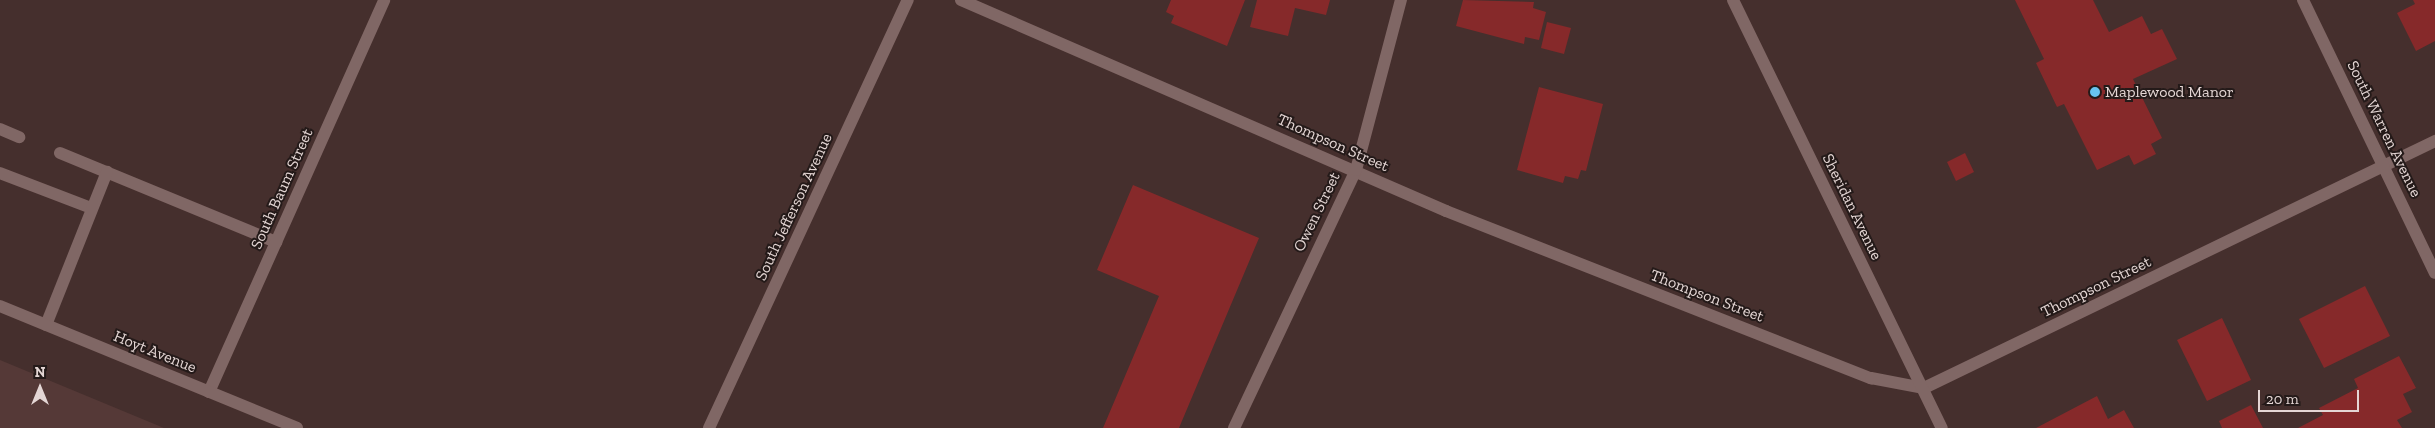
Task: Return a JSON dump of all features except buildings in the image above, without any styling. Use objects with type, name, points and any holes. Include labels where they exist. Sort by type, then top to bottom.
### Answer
[{"type":"street","name":"South Baum Street","points":[[209,392],[384,0]]},
{"type":"street","name":"South Jefferson Avenue","points":[[709,428],[908,0]]},
{"type":"street","name":"Thompson Street","points":[[961,0],[1356,170],[1455,215],[1872,378],[1924,388],[2435,141]]},
{"type":"street","name":"Owen Street","points":[[1234,428],[1356,170],[1401,0]]},
{"type":"street","name":"Sheridan Avenue","points":[[1733,0],[1942,428]]},
{"type":"street","name":"South Warren Avenue","points":[[2304,0],[2435,273]]},
{"type":"street","points":[[0,129],[20,137]]},
{"type":"street","points":[[60,153],[276,242]]},
{"type":"street","points":[[46,325],[91,208],[107,172]]},
{"type":"street","points":[[0,173],[91,208]]},
{"type":"street","name":"Hoyt Avenue","points":[[0,306],[297,428]]},
{"type":"shaded area","points":[[0,360],[164,428],[0,428]]},
{"type":"place","name":"Maplewood Manor","points":[[2095,92]]}]
